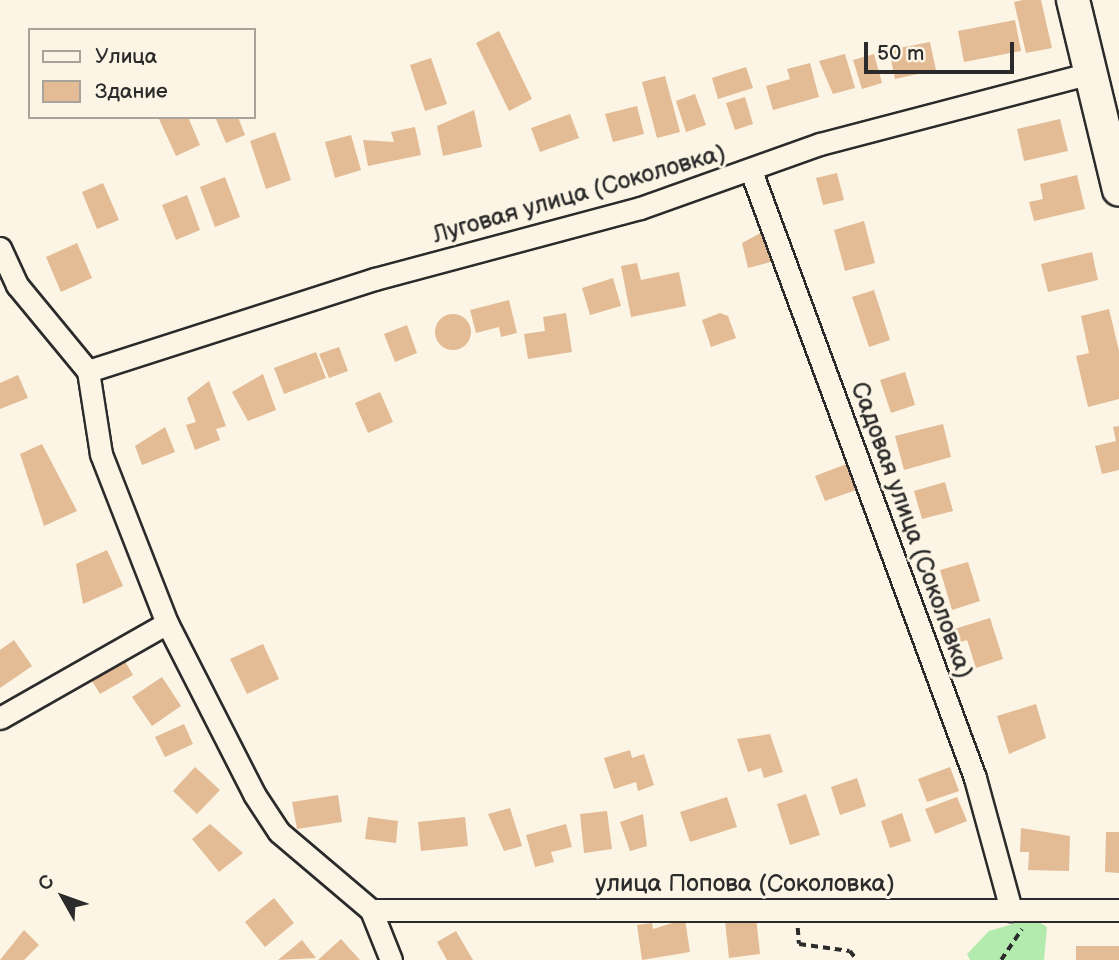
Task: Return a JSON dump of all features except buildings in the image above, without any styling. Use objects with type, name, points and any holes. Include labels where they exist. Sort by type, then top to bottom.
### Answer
[{"type":"street","points":[[1073,0],[1087,74],[1119,190]]},
{"type":"street","name":"Луговая улица (Соколовка)","points":[[88,371],[375,279],[639,208],[751,171],[820,144],[1087,74]]},
{"type":"street","name":"Садовая улица (Соколовка)","points":[[751,171],[975,778],[1011,910]]},
{"type":"street","points":[[0,248],[17,285],[88,371],[101,454],[167,622],[279,832],[371,910],[391,960]]},
{"type":"street","points":[[0,718],[167,622]]},
{"type":"street","name":"улица Попова (Соколовка)","points":[[371,910],[1011,910],[1037,907],[1119,910]]},
{"type":"path","points":[[1001,960],[1037,907]]},
{"type":"path","points":[[796,909],[799,944],[850,951],[857,960]]},
{"type":"green space","points":[[1033,918],[1047,927],[1044,960],[970,960],[967,954],[989,931]]}]
